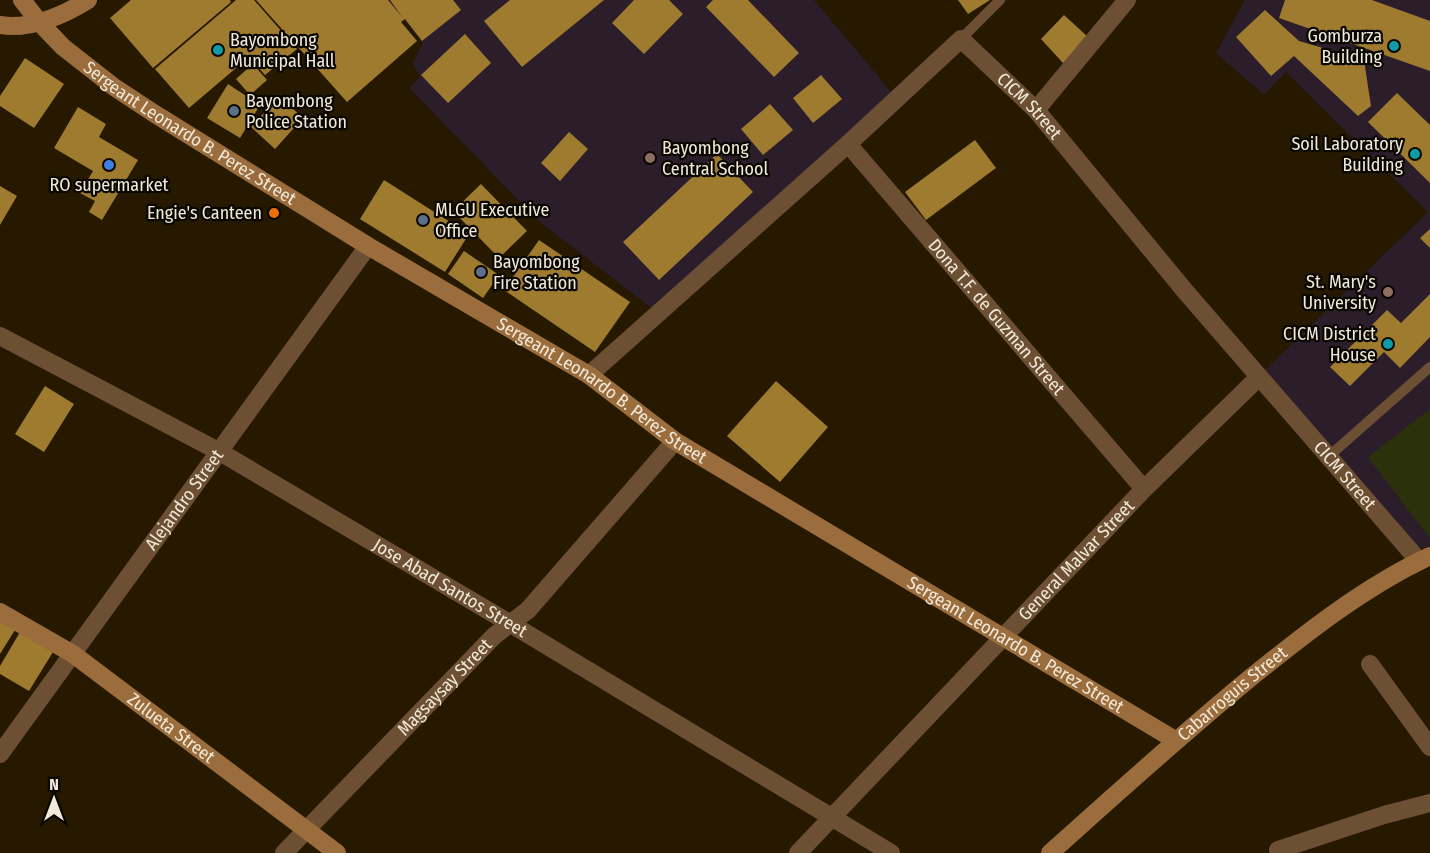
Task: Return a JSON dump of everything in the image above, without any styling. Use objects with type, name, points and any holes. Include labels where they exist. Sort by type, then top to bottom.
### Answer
[{"type":"street","name":"Sergeant Leonardo B. Perez Street","points":[[22,0],[63,47],[114,87],[155,114],[368,246],[589,375],[675,441],[1175,740]]},
{"type":"street","points":[[0,25],[24,27],[40,23],[88,0]]},
{"type":"street","points":[[1036,110],[1127,0]]},
{"type":"street","points":[[589,375],[848,144],[961,39]]},
{"type":"street","name":"CICM Street","points":[[961,39],[1036,110],[1328,457],[1424,558]]},
{"type":"street","name":"Dona T.F. de Guzman Street","points":[[848,144],[1144,489]]},
{"type":"street","name":"Alejandro Street","points":[[0,754],[368,246]]},
{"type":"street","name":"Jose Abad Santos Street","points":[[0,336],[220,452],[891,853]]},
{"type":"street","name":"General Malvar Street","points":[[798,853],[1144,489],[1259,377]]},
{"type":"street","name":"Magsaysay Street","points":[[284,853],[494,636],[528,610],[675,441]]},
{"type":"street","name":"Cabarroguis Street","points":[[1050,853],[1175,740],[1309,630],[1347,604],[1424,558]]},
{"type":"street","name":"Zulueta Street","points":[[0,612],[73,654],[338,853]]},
{"type":"street","points":[[1370,664],[1430,747]]},
{"type":"street","points":[[1278,850],[1384,815],[1430,803]]},
{"type":"lane","points":[[961,39],[1000,0]]},
{"type":"lane","points":[[1328,457],[1430,367]]},
{"type":"shaded area","name":"Bayombong Central School","points":[[387,0],[814,0],[893,94],[654,310],[540,222],[409,88],[420,77],[413,63],[423,43]]},
{"type":"shaded area","name":"St. Mary's University","points":[[1245,0],[1430,0],[1430,546],[1423,548],[1414,545],[1263,372],[1428,212],[1286,72],[1264,95],[1216,53]]},
{"type":"green space","points":[[1430,409],[1430,536],[1429,537],[1368,457]]},
{"type":"building","points":[[131,0],[230,0],[231,2],[153,68],[110,18]]},
{"type":"building","name":"Bayombong Municipal Hall","points":[[236,0],[254,0],[297,49],[265,75],[249,57],[189,108],[155,69]]},
{"type":"building","points":[[256,0],[388,0],[402,17],[390,0],[453,0],[461,10],[422,41],[405,19],[401,22],[417,41],[347,102]]},
{"type":"building","points":[[510,0],[604,0],[522,67],[484,21]]},
{"type":"building","points":[[634,0],[669,0],[683,14],[644,54],[612,23]]},
{"type":"building","points":[[713,0],[748,0],[799,53],[774,77],[706,7]]},
{"type":"building","points":[[958,0],[990,0],[968,14]]},
{"type":"building","name":"Gomburza Building","points":[[1285,0],[1372,0],[1430,21],[1430,71],[1279,18]]},
{"type":"building","points":[[1265,10],[1299,41],[1364,60],[1371,106],[1358,116],[1294,56],[1271,76],[1236,37]]},
{"type":"building","points":[[1064,15],[1088,37],[1063,63],[1041,39]]},
{"type":"building","points":[[465,34],[491,63],[448,103],[421,75]]},
{"type":"building","points":[[25,58],[64,84],[34,128],[0,106],[0,96]]},
{"type":"building","points":[[253,64],[267,80],[250,95],[236,79]]},
{"type":"building","points":[[821,75],[842,99],[813,123],[793,98]]},
{"type":"building","name":"Bayombong Police Station","points":[[228,84],[260,105],[240,138],[207,118]]},
{"type":"building","name":"Soil Laboratory Building","points":[[1397,93],[1430,125],[1430,183],[1368,122]]},
{"type":"building","points":[[279,96],[303,118],[275,149],[251,127]]},
{"type":"building","points":[[770,104],[793,130],[763,155],[741,129]]},
{"type":"building","name":"RO supermarket","points":[[78,107],[106,124],[99,137],[138,160],[102,220],[89,212],[95,201],[80,193],[93,171],[54,148]]},
{"type":"building","points":[[569,132],[588,149],[560,181],[541,163]]},
{"type":"building","points":[[975,140],[996,168],[926,220],[905,192]]},
{"type":"building","points":[[717,154],[753,192],[659,280],[623,242]]},
{"type":"building","points":[[384,180],[469,234],[445,272],[360,219]]},
{"type":"building","points":[[481,184],[527,231],[499,258],[453,211]]},
{"type":"building","points":[[0,186],[17,196],[0,225]]},
{"type":"building","points":[[1430,229],[1430,248],[1420,238]]},
{"type":"building","points":[[539,240],[630,302],[595,352],[504,290]]},
{"type":"building","points":[[464,251],[499,275],[483,298],[448,274]]},
{"type":"building","name":"CICM District House","points":[[1430,294],[1430,337],[1400,368],[1384,352],[1350,386],[1330,367],[1387,310],[1401,323]]},
{"type":"building","points":[[776,381],[828,427],[780,482],[727,436]]},
{"type":"building","points":[[45,386],[74,404],[44,452],[15,434]]},
{"type":"building","points":[[0,621],[15,630],[0,654]]},
{"type":"building","points":[[20,632],[53,652],[29,691],[0,674],[0,666]]},
{"type":"place","name":"Gomburza Building","points":[[1394,46]]},
{"type":"place","name":"Bayombong Municipal Hall","points":[[218,50]]},
{"type":"place","name":"Bayombong Police Station","points":[[234,111]]},
{"type":"place","name":"Soil Laboratory Building","points":[[1415,154]]},
{"type":"place","name":"Bayombong Central School","points":[[650,158]]},
{"type":"place","name":"RO supermarket","points":[[109,165]]},
{"type":"place","name":"Engie's Canteen","points":[[274,213]]},
{"type":"place","name":"MLGU Executive Office","points":[[423,220]]},
{"type":"place","name":"Bayombong Fire Station","points":[[481,272]]},
{"type":"place","name":"St. Mary's University","points":[[1388,292]]},
{"type":"place","name":"CICM District House","points":[[1388,344]]}]
